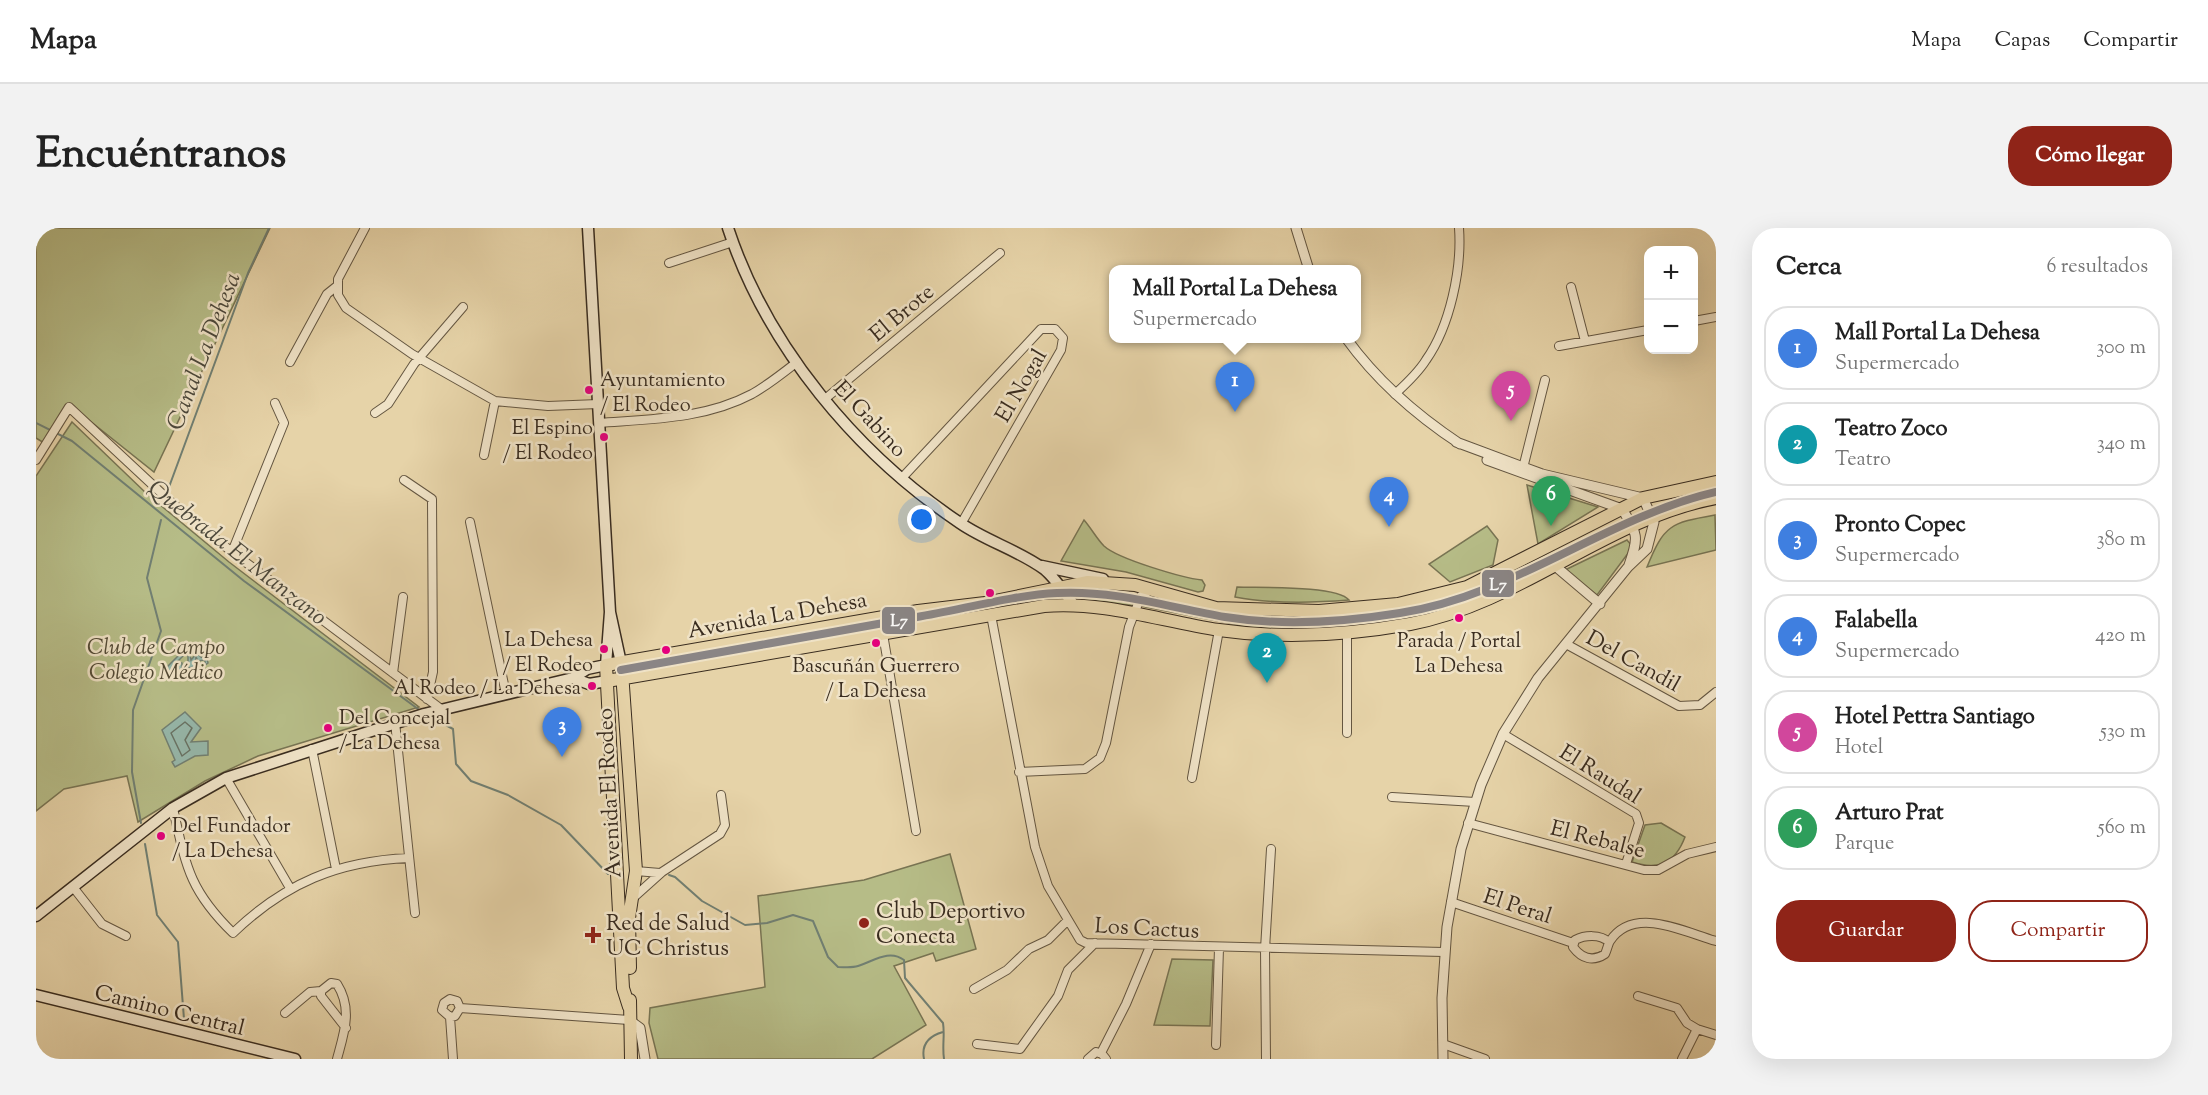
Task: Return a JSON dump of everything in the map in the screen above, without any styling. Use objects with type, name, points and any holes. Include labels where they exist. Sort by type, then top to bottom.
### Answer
[{"type":"main road","name":"Avenida El Rodeo","points":[[588,228],[610,612],[606,665],[623,988],[629,1007]]},
{"type":"main road","name":"El Gabino","points":[[728,228],[766,311],[797,362],[865,445],[902,479],[961,524],[1037,565],[1060,587],[1073,604]]},
{"type":"main road","name":"Avenida La Dehesa","points":[[36,916],[173,808],[226,778],[395,722],[573,678],[587,669],[918,611],[985,603],[1088,582],[1127,584],[1216,608],[1357,609],[1429,598],[1459,590],[1498,573],[1643,498],[1716,482]]},
{"type":"main road","name":"Avenida La Dehesa","points":[[573,678],[589,684],[990,615],[1073,604],[1134,612],[1219,630],[1278,635],[1347,631],[1411,623],[1480,603],[1652,515],[1716,498]]},
{"type":"main road","name":"El Gabino","points":[[1037,565],[1127,584]]},
{"type":"main road","points":[[1411,623],[1429,598]]},
{"type":"main road","name":"Avenida El Rodeo","points":[[610,612],[621,663],[636,871],[629,918],[631,1059]]},
{"type":"main road","points":[[611,757],[621,751],[628,760]]},
{"type":"main road","name":"Camino Central","points":[[36,995],[295,1059]]},
{"type":"street","points":[[366,228],[341,270],[337,286],[340,299],[346,308],[420,359],[495,401],[548,406],[598,404]]},
{"type":"street","points":[[1296,228],[1307,265]]},
{"type":"street","points":[[1395,394],[1426,361],[1436,344],[1454,289],[1460,262],[1459,228]]},
{"type":"street","points":[[669,263],[733,242]]},
{"type":"street","name":"El Brote","points":[[825,399],[1000,253]]},
{"type":"street","points":[[290,362],[327,294],[337,286]]},
{"type":"street","points":[[1572,287],[1585,341]]},
{"type":"street","points":[[375,413],[388,404],[414,364],[463,307]]},
{"type":"street","points":[[1698,320],[1716,317]]},
{"type":"street","name":"El Nogal","points":[[902,479],[1041,329],[1054,329],[1063,338],[1061,350],[961,524]]},
{"type":"street","points":[[1559,346],[1644,331]]},
{"type":"street","points":[[1349,343],[1369,368],[1395,394],[1456,442],[1502,467],[1622,509],[1632,525],[1638,542],[1628,567]]},
{"type":"street","points":[[599,423],[686,415],[719,408],[760,389],[797,362]]},
{"type":"street","points":[[1523,468],[1545,380]]},
{"type":"street","points":[[484,455],[495,401]]},
{"type":"street","points":[[232,552],[284,423],[275,403]]},
{"type":"street","points":[[36,460],[69,407],[172,503],[232,552],[441,709]]},
{"type":"street","points":[[1443,1059],[1445,952],[1451,902],[1468,823],[1475,802],[1503,734],[1532,687],[1628,567],[1647,549],[1653,530],[1652,515],[1643,498],[1523,468],[1456,442]]},
{"type":"street","points":[[404,480],[432,499],[433,672],[427,699]]},
{"type":"street","points":[[470,522],[506,694]]},
{"type":"street","points":[[1554,565],[1600,604]]},
{"type":"street","points":[[1019,772],[1084,769],[1100,759],[1106,743],[1134,612],[1141,596],[1151,590]]},
{"type":"street","points":[[393,673],[403,597]]},
{"type":"street","name":"Los Cactus","points":[[990,615],[1019,772],[1041,867],[1048,886],[1080,940],[1095,943],[1219,948],[1445,952]]},
{"type":"street","points":[[1192,778],[1219,630]]},
{"type":"street","points":[[1347,631],[1347,733]]},
{"type":"street","points":[[883,634],[916,831]]},
{"type":"street","name":"Del Candil","points":[[1566,644],[1679,706],[1700,705],[1716,692]]},
{"type":"street","points":[[395,722],[415,913]]},
{"type":"street","name":"El Raudal","points":[[1503,734],[1636,814],[1640,823],[1626,864]]},
{"type":"street","points":[[312,749],[336,869]]},
{"type":"street","points":[[226,778],[290,888]]},
{"type":"street","points":[[633,898],[662,873],[723,831],[725,821],[721,795]]},
{"type":"street","points":[[1392,797],[1475,802]]},
{"type":"street","points":[[173,808],[185,864],[194,886],[206,904],[233,933],[256,911],[290,888],[336,869],[375,860],[410,858]]},
{"type":"street","name":"El Rebalse","points":[[1468,823],[1644,870],[1658,870],[1687,854],[1716,847]]},
{"type":"street","points":[[1266,1059],[1265,949],[1271,849]]},
{"type":"street","points":[[636,871],[650,874],[662,873]]},
{"type":"street","points":[[74,886],[102,924],[126,936]]},
{"type":"street","name":"El Peral","points":[[1451,902],[1573,943]]},
{"type":"street","points":[[974,989],[1007,970],[1029,950],[1048,940],[1067,921]]},
{"type":"street","name":"El Peral","points":[[1573,943],[1575,951],[1590,959],[1605,954],[1609,942],[1631,924],[1644,921],[1716,941]]},
{"type":"street","name":"El Peral","points":[[1573,943],[1578,938],[1594,936],[1609,942]]},
{"type":"street","points":[[977,1044],[1020,1049],[1058,996],[1068,970],[1095,943]]},
{"type":"street","points":[[1088,1059],[1092,1053],[1103,1056],[1151,944]]},
{"type":"street","points":[[1216,1046],[1219,948]]},
{"type":"street","points":[[285,1013],[310,992],[321,991],[331,983],[337,984],[345,1002],[346,1028],[337,1059]]},
{"type":"street","points":[[321,991],[324,1002],[346,1028]]},
{"type":"street","points":[[1638,996],[1677,1008],[1687,1023],[1696,1029],[1716,1035]]},
{"type":"street","points":[[450,1017],[444,1013],[444,1003],[454,999],[460,1008]]},
{"type":"street","points":[[460,1008],[629,1020]]},
{"type":"street","points":[[450,1017],[455,1016],[460,1008]]},
{"type":"street","points":[[450,1017],[453,1059]]},
{"type":"street","name":"Avenida El Rodeo","points":[[629,1020],[640,1028],[645,1059]]},
{"type":"street","points":[[1682,1059],[1696,1029]]},
{"type":"street","points":[[1443,1044],[1485,1059]]},
{"type":"green space","points":[[36,228],[270,228],[154,472],[70,405],[44,443],[36,438]]},
{"type":"green space","name":"Club de Campo Colegio Médico","points":[[72,422],[147,494],[229,562],[419,707],[258,756],[205,781],[138,822],[127,776],[64,789],[36,811],[36,476]]},
{"type":"green space","points":[[1527,485],[1598,507],[1538,544]]},
{"type":"green space","points":[[1715,515],[1716,550],[1647,567],[1658,542],[1670,528]]},
{"type":"green space","points":[[1084,520],[1101,543],[1111,551],[1151,567],[1202,580],[1205,585],[1203,591],[1198,592],[1126,572],[1061,561]]},
{"type":"green space","points":[[1487,526],[1498,540],[1493,565],[1450,582],[1429,564]]},
{"type":"green space","points":[[1627,540],[1632,546],[1629,552],[1597,595],[1565,570]]},
{"type":"green space","points":[[1092,586],[1218,617],[1272,619],[1274,624],[1315,623],[1417,609],[1413,613],[1333,621],[1298,629],[1254,628],[1140,606],[1075,601],[1065,591]]},
{"type":"green space","points":[[1237,587],[1314,590],[1342,595],[1349,600],[1263,601],[1235,597]]},
{"type":"green space","points":[[1661,823],[1685,837],[1676,853],[1665,863],[1658,865],[1650,866],[1632,862],[1645,825]]},
{"type":"green space","points":[[950,854],[976,949],[936,961],[933,953],[894,966],[926,1025],[872,1059],[658,1059],[649,1023],[650,1008],[765,987],[758,896],[864,880]]},
{"type":"green space","points":[[1172,959],[1213,960],[1210,1026],[1154,1025]]},
{"type":"water","name":"Club de Campo Colegio Médico","points":[[185,649],[189,650],[191,660],[197,653],[207,659],[208,663],[205,665],[205,660],[198,661],[196,657],[195,667],[188,668],[188,655],[185,654],[177,662],[182,663],[182,670],[174,679],[164,670]]},
{"type":"water","name":"Club de Campo Colegio Médico","points":[[185,712],[201,728],[191,742],[208,741],[208,755],[195,756],[175,767],[172,762],[175,760],[162,730]]},
{"type":"waterway","name":"Canal La Dehesa","points":[[169,487],[248,273],[269,228]]},
{"type":"waterway","name":"Quebrada El Manzano","points":[[36,423],[72,441],[244,581],[418,709]]},
{"type":"waterway","name":"Canal La Dehesa","points":[[141,823],[132,772],[133,710],[161,631],[147,578],[161,520]]},
{"type":"waterway","name":"Quebrada El Manzano","points":[[433,718],[453,729],[456,764],[471,781],[508,795],[561,825],[608,874]]},
{"type":"waterway","name":"Canal La Dehesa","points":[[145,844],[157,915],[178,942],[184,1019]]},
{"type":"waterway","name":"Quebrada El Manzano","points":[[669,875],[675,877],[702,901],[745,925],[767,923],[793,915],[813,921],[828,957],[838,967],[856,967],[887,956],[904,960],[905,978],[943,1023],[944,1059]]},
{"type":"waterway","points":[[924,1059],[923,1054],[927,1041],[943,1032]]},
{"type":"transit line","name":"L7","points":[[621,670],[1040,594],[1100,594],[1246,620],[1335,621],[1400,613],[1442,604],[1482,591],[1635,519],[1716,492]]},
{"type":"place","name":"Ayuntamiento / El Rodeo","points":[[589,390]]},
{"type":"place","name":"Mall Portal La Dehesa","points":[[1235,412]]},
{"type":"place","name":"Hotel Pettra Santiago","points":[[1511,421]]},
{"type":"place","name":"El Espino / El Rodeo","points":[[604,437]]},
{"type":"place","name":"Arturo Prat","points":[[1551,526]]},
{"type":"place","name":"Falabella","points":[[1389,527]]},
{"type":"place","name":"Parada / Portal La Dehesa","points":[[1459,618]]},
{"type":"place","name":"Bascuñán Guerrero / La Dehesa","points":[[876,643]]},
{"type":"place","name":"La Dehesa / El Rodeo","points":[[604,649]]},
{"type":"place","name":"Teatro Zoco","points":[[1267,683]]},
{"type":"place","name":"Al Rodeo / La Dehesa","points":[[592,686]]},
{"type":"place","name":"Del Concejal / La Dehesa","points":[[328,728]]},
{"type":"place","name":"Pronto Copec","points":[[562,757]]},
{"type":"place","name":"Del Fundador / La Dehesa","points":[[161,836]]},
{"type":"place","name":"Club Deportivo Conecta","points":[[864,923]]},
{"type":"place","name":"Red de Salud UC Christus","points":[[593,935]]}]
